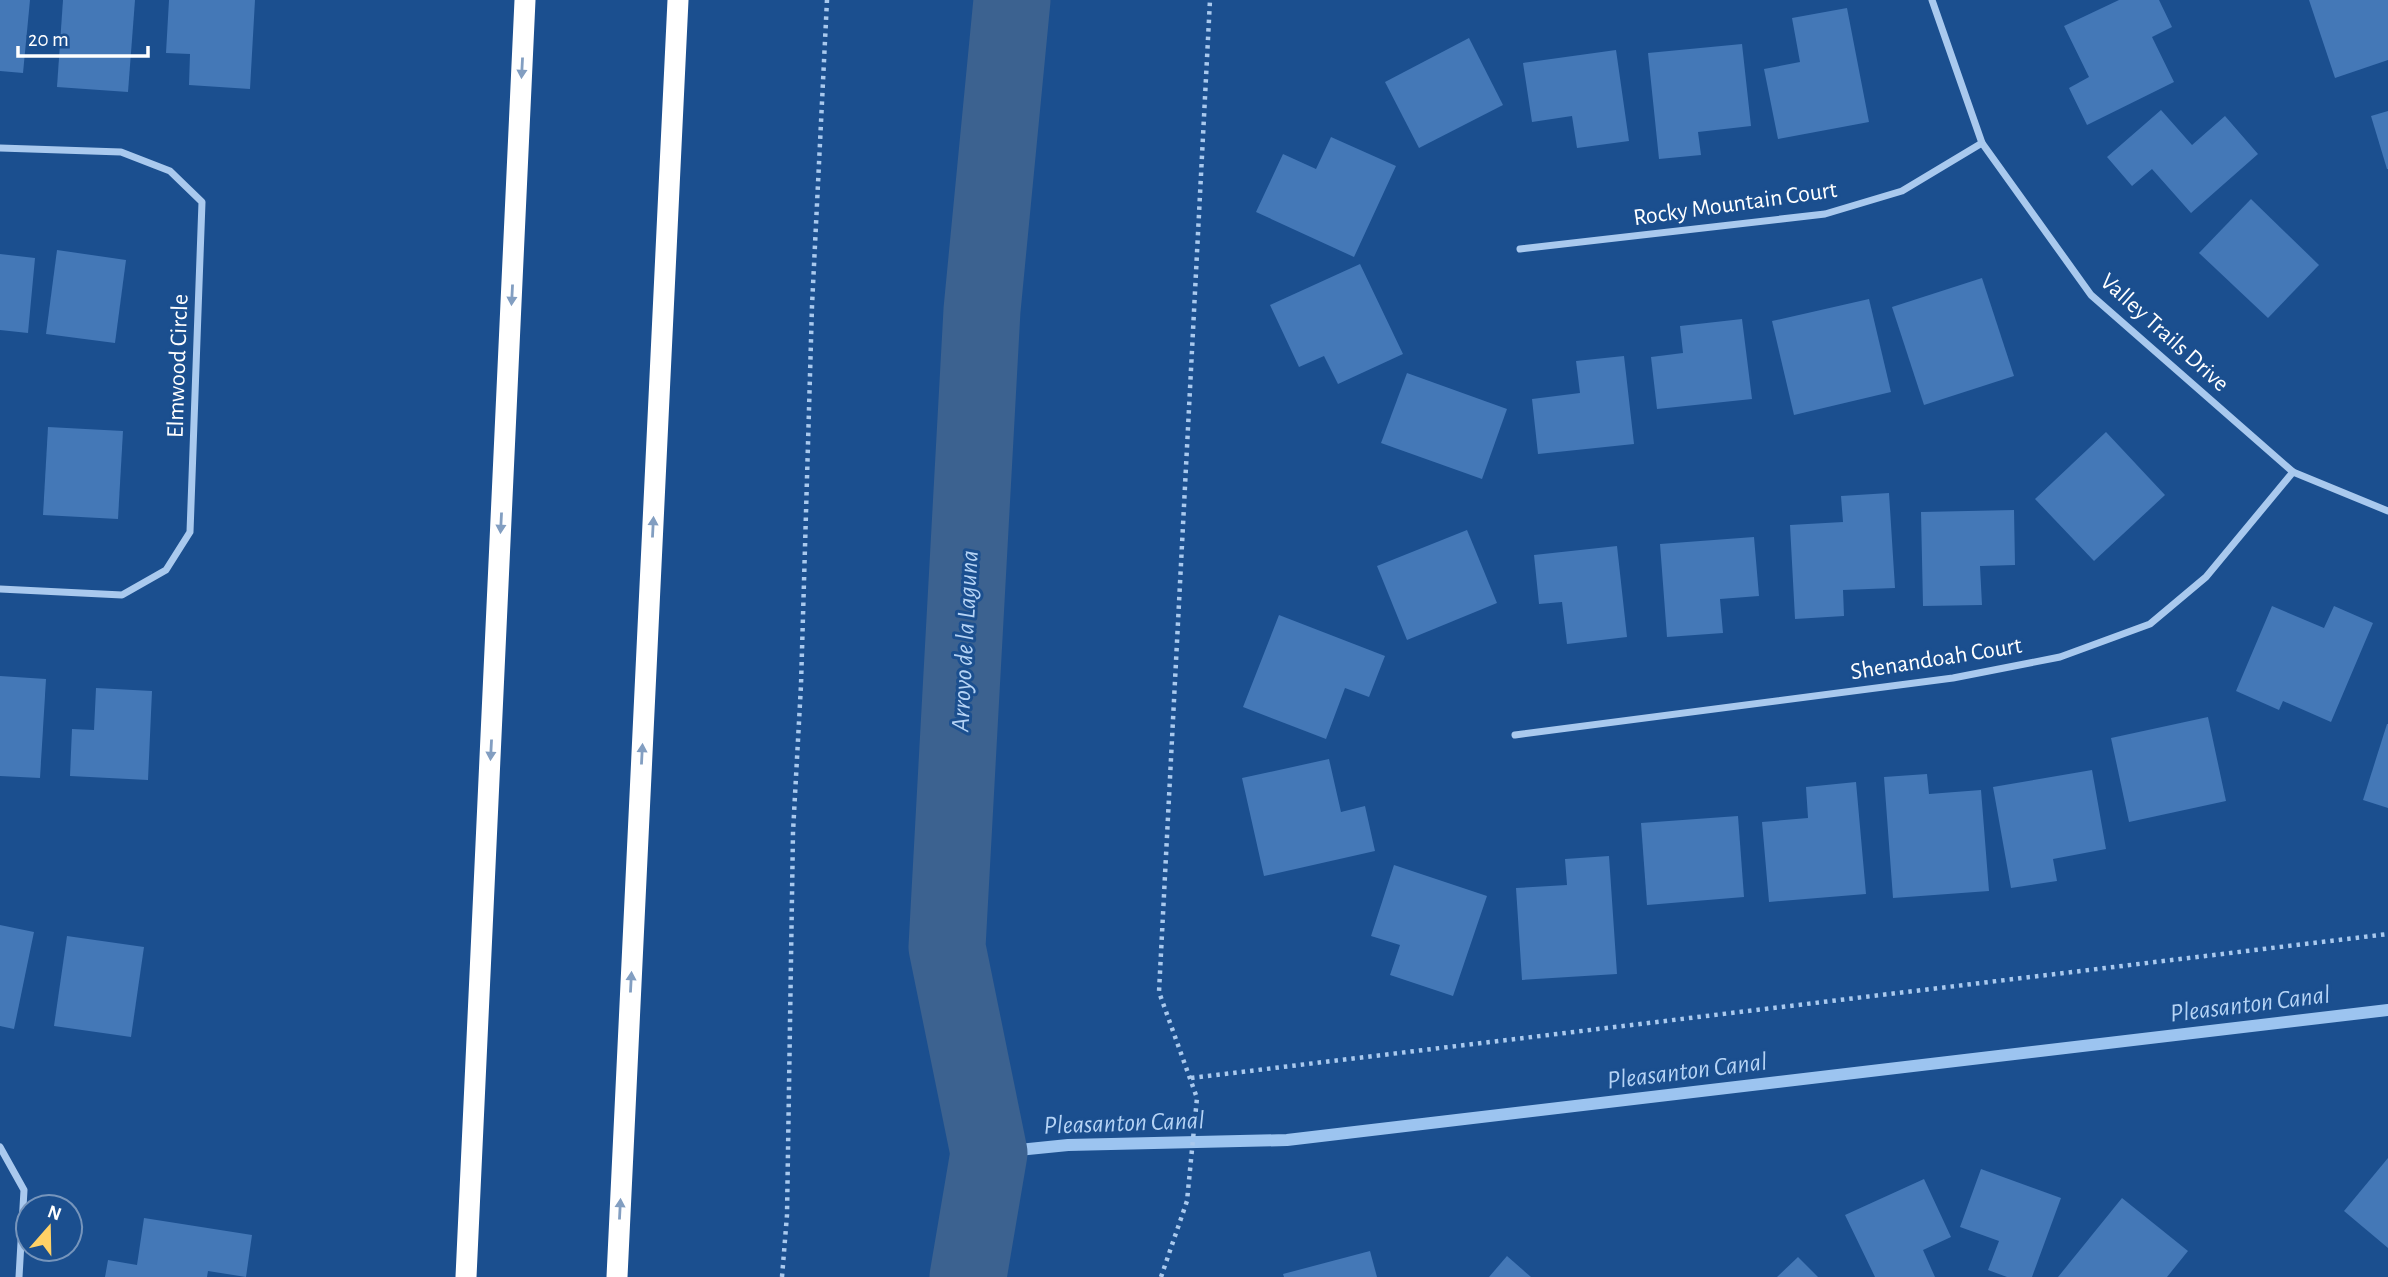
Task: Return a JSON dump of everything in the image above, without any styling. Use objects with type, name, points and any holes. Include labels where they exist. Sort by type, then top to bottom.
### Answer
[{"type":"highway","points":[[466,1277],[525,0]]},
{"type":"highway","points":[[617,1277],[678,0]]},
{"type":"street","name":"Valley Trails Drive","points":[[1931,0],[1982,144],[2091,295],[2293,472],[2388,511]]},
{"type":"street","name":"Rocky Mountain Court","points":[[1520,249],[1825,214],[1902,191],[1982,144]]},
{"type":"street","name":"Elmwood Circle","points":[[0,148],[121,152],[170,171],[202,202],[190,532],[166,570],[122,595],[0,589]]},
{"type":"street","name":"Shenandoah Court","points":[[1515,735],[1953,678],[2060,657],[2150,624],[2206,577],[2293,472]]},
{"type":"street","points":[[0,1147],[24,1190],[19,1277]]},
{"type":"path","points":[[782,1277],[787,1215],[793,832],[801,685],[812,306],[827,0]]},
{"type":"path","points":[[1161,1277],[1187,1201],[1197,1098],[1160,992],[1210,0]]},
{"type":"path","points":[[1191,1078],[2388,934]]},
{"type":"building","points":[[0,0],[30,0],[23,73],[0,71]]},
{"type":"building","points":[[63,0],[135,0],[128,92],[57,87]]},
{"type":"building","points":[[169,0],[255,0],[250,89],[189,85],[190,54],[166,53]]},
{"type":"building","points":[[2119,0],[2159,0],[2172,27],[2152,37],[2174,82],[2087,125],[2069,88],[2089,77],[2064,26]]},
{"type":"building","points":[[2309,0],[2388,0],[2388,60],[2335,78]]},
{"type":"building","points":[[1847,8],[1869,122],[1778,139],[1764,69],[1800,62],[1792,18]]},
{"type":"building","points":[[1469,38],[1503,105],[1419,148],[1385,82]]},
{"type":"building","points":[[1742,44],[1751,126],[1698,132],[1701,155],[1659,159],[1648,53]]},
{"type":"building","points":[[1616,50],[1629,141],[1577,148],[1572,116],[1532,122],[1523,63]]},
{"type":"building","points":[[2161,110],[2192,145],[2225,116],[2258,154],[2191,213],[2152,169],[2132,186],[2107,157]]},
{"type":"building","points":[[2388,111],[2388,169],[2387,169],[2371,116]]},
{"type":"building","points":[[1331,137],[1396,166],[1354,257],[1256,212],[1283,154],[1316,169]]},
{"type":"building","points":[[2251,199],[2319,265],[2268,318],[2199,253]]},
{"type":"building","points":[[57,250],[126,260],[115,343],[46,334]]},
{"type":"building","points":[[0,254],[35,258],[28,333],[0,330]]},
{"type":"building","points":[[1360,264],[1403,354],[1338,384],[1324,356],[1299,367],[1270,305]]},
{"type":"building","points":[[1982,278],[2014,376],[1924,405],[1892,307]]},
{"type":"building","points":[[1869,299],[1891,392],[1794,415],[1772,321]]},
{"type":"building","points":[[1742,319],[1752,399],[1657,409],[1651,357],[1683,353],[1680,326]]},
{"type":"building","points":[[1624,356],[1634,444],[1538,454],[1532,399],[1580,393],[1576,361]]},
{"type":"building","points":[[1407,373],[1507,409],[1482,479],[1381,443]]},
{"type":"building","points":[[48,427],[123,431],[118,519],[43,515]]},
{"type":"building","points":[[2106,432],[2165,495],[2094,561],[2035,499]]},
{"type":"building","points":[[1889,493],[1895,588],[1843,590],[1844,616],[1795,619],[1790,525],[1843,522],[1841,496]]},
{"type":"building","points":[[2014,510],[2015,565],[1980,566],[1982,605],[1923,606],[1921,512]]},
{"type":"building","points":[[1467,530],[1497,603],[1407,640],[1377,566]]},
{"type":"building","points":[[1754,537],[1759,596],[1720,599],[1723,633],[1667,637],[1660,544]]},
{"type":"building","points":[[1617,546],[1627,637],[1567,644],[1562,602],[1539,604],[1534,555]]},
{"type":"building","points":[[2272,606],[2324,628],[2334,606],[2373,623],[2331,722],[2283,701],[2279,710],[2236,691]]},
{"type":"building","points":[[1279,615],[1385,656],[1369,697],[1345,688],[1326,739],[1243,707]]},
{"type":"building","points":[[0,676],[46,679],[40,778],[0,776]]},
{"type":"building","points":[[96,688],[152,691],[148,780],[70,776],[72,729],[94,730]]},
{"type":"building","points":[[2208,717],[2226,801],[2129,822],[2111,738]]},
{"type":"building","points":[[2388,724],[2388,808],[2363,800]]},
{"type":"building","points":[[1329,759],[1341,812],[1365,806],[1375,851],[1264,876],[1242,778]]},
{"type":"building","points":[[2092,770],[2106,849],[2053,859],[2057,881],[2011,888],[1993,787]]},
{"type":"building","points":[[1927,774],[1929,794],[1981,790],[1989,891],[1893,898],[1884,777]]},
{"type":"building","points":[[1856,782],[1866,894],[1769,902],[1762,822],[1808,818],[1806,787]]},
{"type":"building","points":[[1738,816],[1744,897],[1647,905],[1641,823]]},
{"type":"building","points":[[1609,856],[1617,974],[1522,980],[1516,888],[1567,885],[1565,859]]},
{"type":"building","points":[[1394,865],[1487,896],[1453,996],[1390,975],[1400,945],[1371,936]]},
{"type":"building","points":[[0,925],[34,932],[14,1029],[0,1026]]},
{"type":"building","points":[[67,936],[144,947],[131,1037],[54,1026]]},
{"type":"building","points":[[2388,1158],[2388,1248],[2344,1211]]},
{"type":"building","points":[[1981,1169],[2061,1198],[2032,1277],[2007,1277],[1988,1270],[1999,1241],[1960,1227]]},
{"type":"building","points":[[1924,1179],[1951,1237],[1923,1250],[1935,1277],[1875,1277],[1845,1215]]},
{"type":"building","points":[[2122,1198],[2188,1251],[2167,1277],[2058,1277]]},
{"type":"building","points":[[144,1218],[252,1235],[246,1277],[208,1271],[207,1277],[105,1277],[108,1260],[137,1265]]},
{"type":"building","points":[[1370,1251],[1377,1277],[1284,1277],[1283,1274]]},
{"type":"building","points":[[1507,1256],[1531,1277],[1489,1277]]},
{"type":"building","points":[[1798,1257],[1818,1277],[1777,1277]]},
{"type":"waterway","name":"Arroyo de la Laguna","points":[[968,1277],[989,1153],[947,947],[982,310],[1012,0]]},
{"type":"waterway","name":"Pleasanton Canal","points":[[989,1153],[1068,1145],[1287,1140],[2388,1010]]}]
